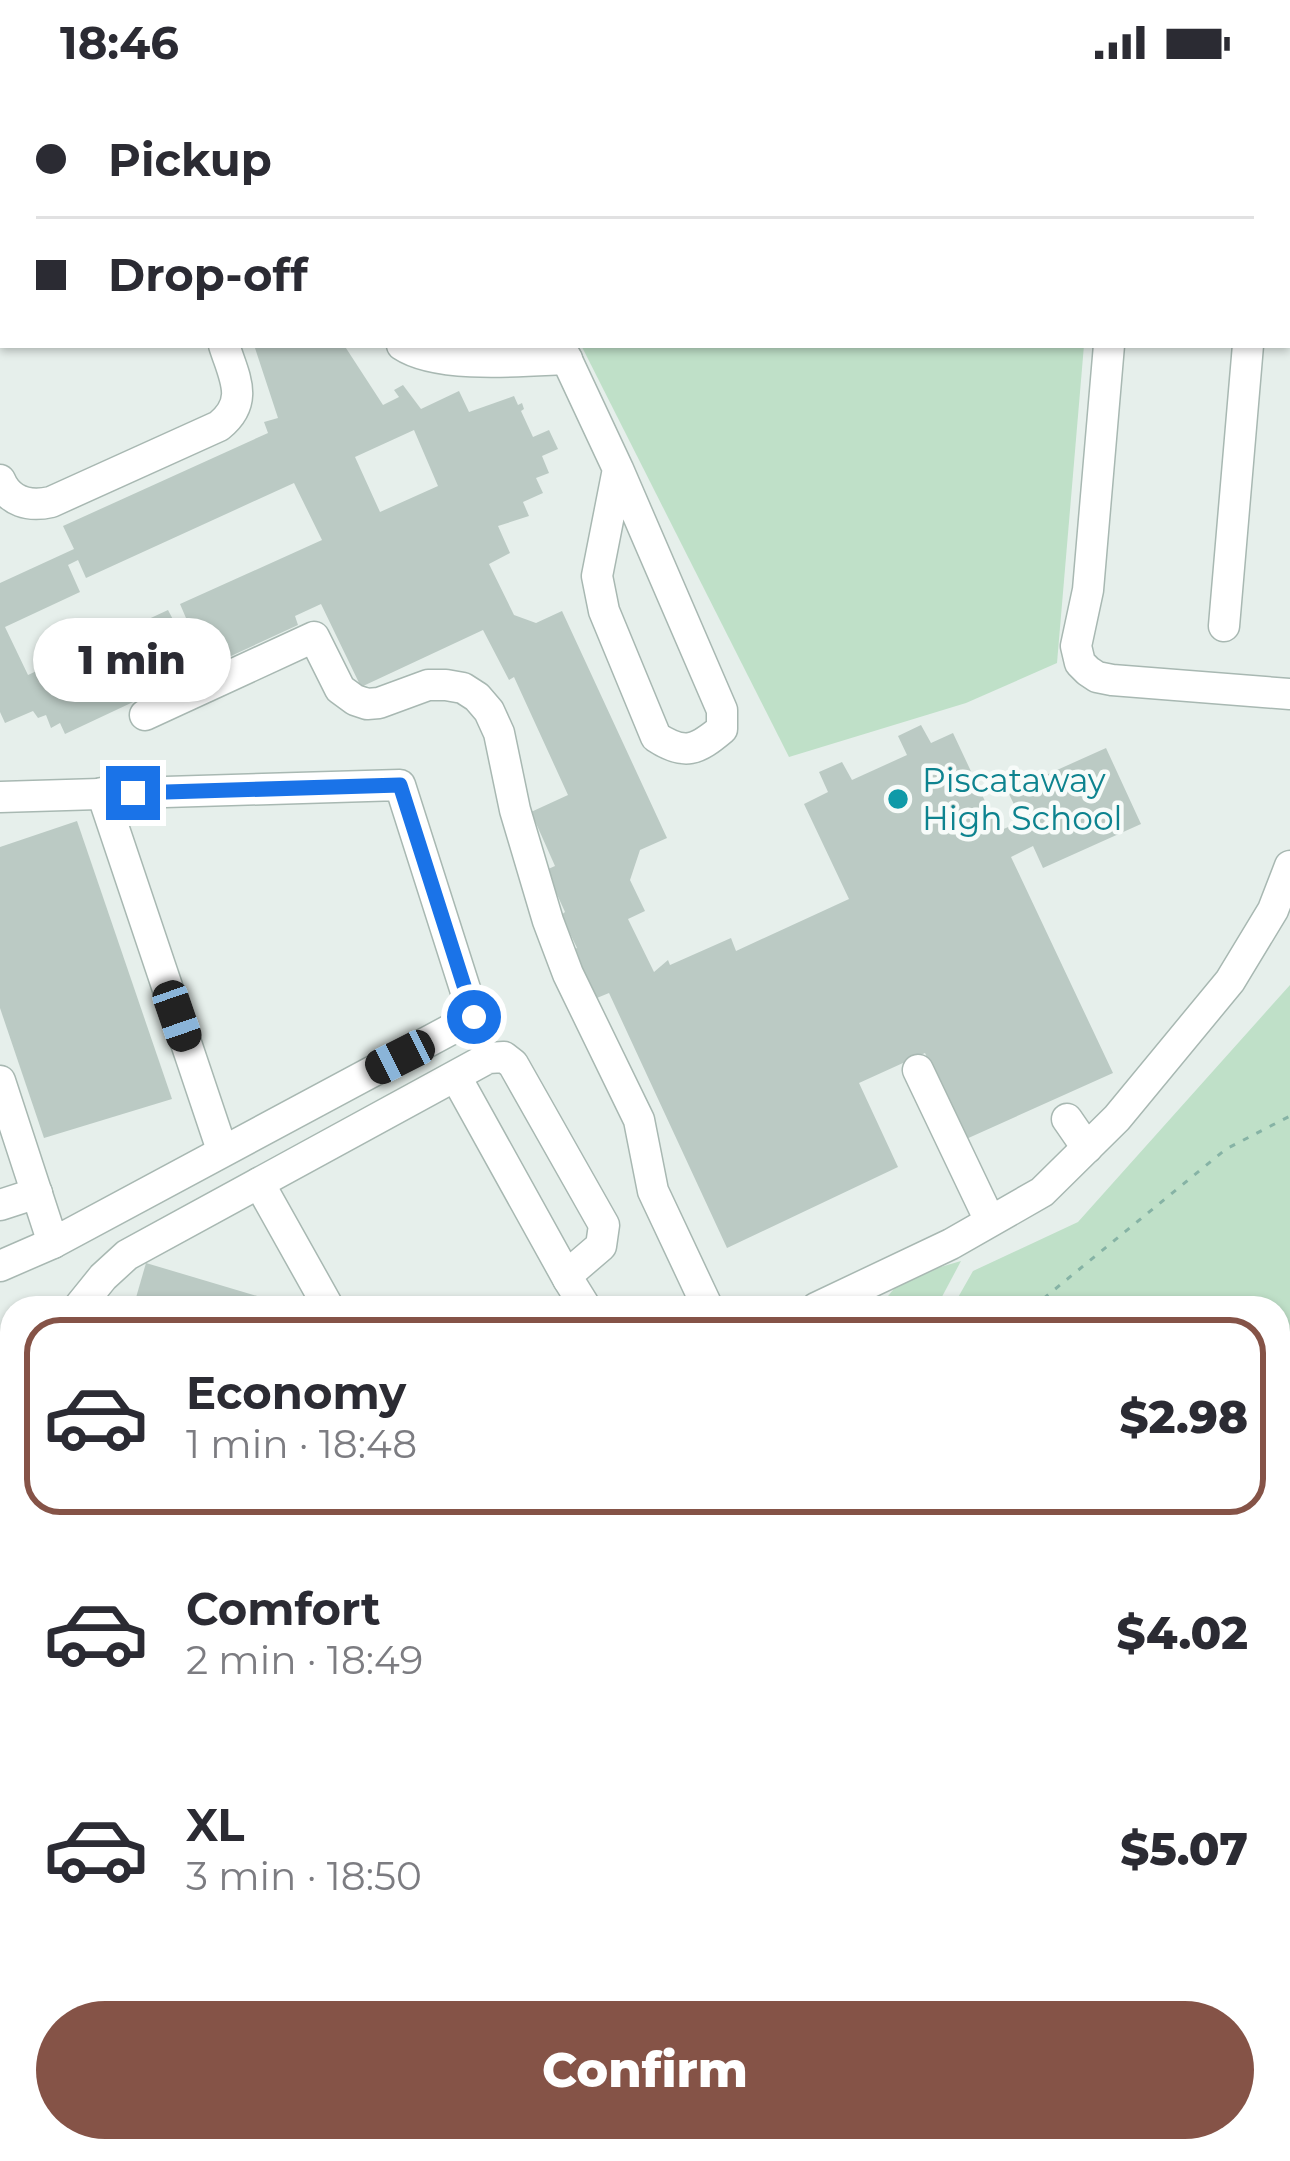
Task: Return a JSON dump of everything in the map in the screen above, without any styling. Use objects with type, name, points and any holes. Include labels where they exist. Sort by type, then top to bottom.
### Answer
[{"type":"street","points":[[0,480],[13,497],[38,505],[219,426],[230,417],[238,395],[225,348]]},
{"type":"street","points":[[407,348],[487,362],[563,352],[618,470],[722,710],[722,729],[687,750],[656,737],[604,611],[597,576],[618,470]]},
{"type":"street","points":[[1109,348],[1088,590],[1076,646],[1080,663],[1097,677],[1112,680],[1290,694]]},
{"type":"street","points":[[1224,626],[1248,348]]},
{"type":"street","points":[[145,715],[314,637],[340,689],[355,700],[379,703],[428,685],[463,688],[477,697],[500,734],[514,810],[561,956],[639,1120],[653,1191],[702,1296]]},
{"type":"street","points":[[0,797],[400,785],[474,1017],[53,1243],[0,1266]]},
{"type":"street","points":[[102,793],[222,1150]]},
{"type":"street","points":[[841,1296],[951,1244],[1042,1192],[1117,1118],[1230,982],[1273,910],[1290,866]]},
{"type":"street","points":[[88,1296],[127,1255],[488,1058],[504,1057],[513,1064],[604,1225],[602,1246],[568,1280]]},
{"type":"street","points":[[918,1070],[990,1221]]},
{"type":"street","points":[[456,1077],[578,1296]]},
{"type":"street","points":[[0,1081],[53,1243]]},
{"type":"street","points":[[1066,1119],[1087,1148]]},
{"type":"street","points":[[259,1183],[322,1296]]},
{"type":"street","points":[[0,1205],[37,1193]]},
{"type":"path","points":[[1047,1296],[1226,1149],[1290,1116]]},
{"type":"green space","points":[[583,348],[1084,348],[1057,663],[966,703],[789,757]]},
{"type":"green space","points":[[1290,985],[1290,1296],[959,1296],[973,1271],[1078,1222]]},
{"type":"green space","points":[[961,1261],[942,1296],[888,1296],[903,1278]]},
{"type":"building","name":"Piscataway High School","points":[[255,348],[346,348],[383,405],[399,397],[394,390],[403,385],[421,409],[459,391],[469,412],[514,396],[518,405],[522,403],[533,437],[549,430],[558,449],[542,456],[549,473],[536,478],[543,493],[523,502],[529,516],[498,526],[510,553],[489,564],[514,615],[536,623],[562,611],[667,838],[640,850],[630,880],[645,911],[628,919],[654,972],[668,960],[670,965],[731,938],[736,951],[849,899],[804,804],[828,792],[819,772],[842,762],[852,780],[907,755],[898,736],[921,725],[931,743],[953,733],[999,831],[1022,821],[1008,792],[1106,748],[1141,824],[1043,868],[1033,846],[1011,857],[1113,1073],[964,1140],[925,1053],[859,1083],[898,1167],[727,1248],[609,993],[592,1000],[570,951],[577,948],[546,870],[555,866],[531,812],[568,795],[514,677],[509,680],[483,630],[361,687],[321,604],[295,616],[298,625],[207,667],[195,637],[183,641],[197,672],[65,734],[60,723],[51,728],[46,715],[38,718],[33,711],[5,723],[0,712],[0,583],[74,549],[63,526],[268,433],[264,422],[278,418]],"holes":[[[414,430],[438,486],[380,512],[355,457]],[[294,483],[322,540],[180,604],[189,625],[178,629],[168,610],[28,675],[5,627],[80,592],[68,565],[78,560],[86,578]]]},
{"type":"building","points":[[77,821],[172,1099],[44,1138],[0,1008],[0,847]]},
{"type":"building","points":[[146,1263],[257,1296],[136,1296]]},
{"type":"place","name":"Piscataway High School","points":[[898,799]]},
{"type":"route","points":[[133,793],[400,785],[474,1017]]}]
